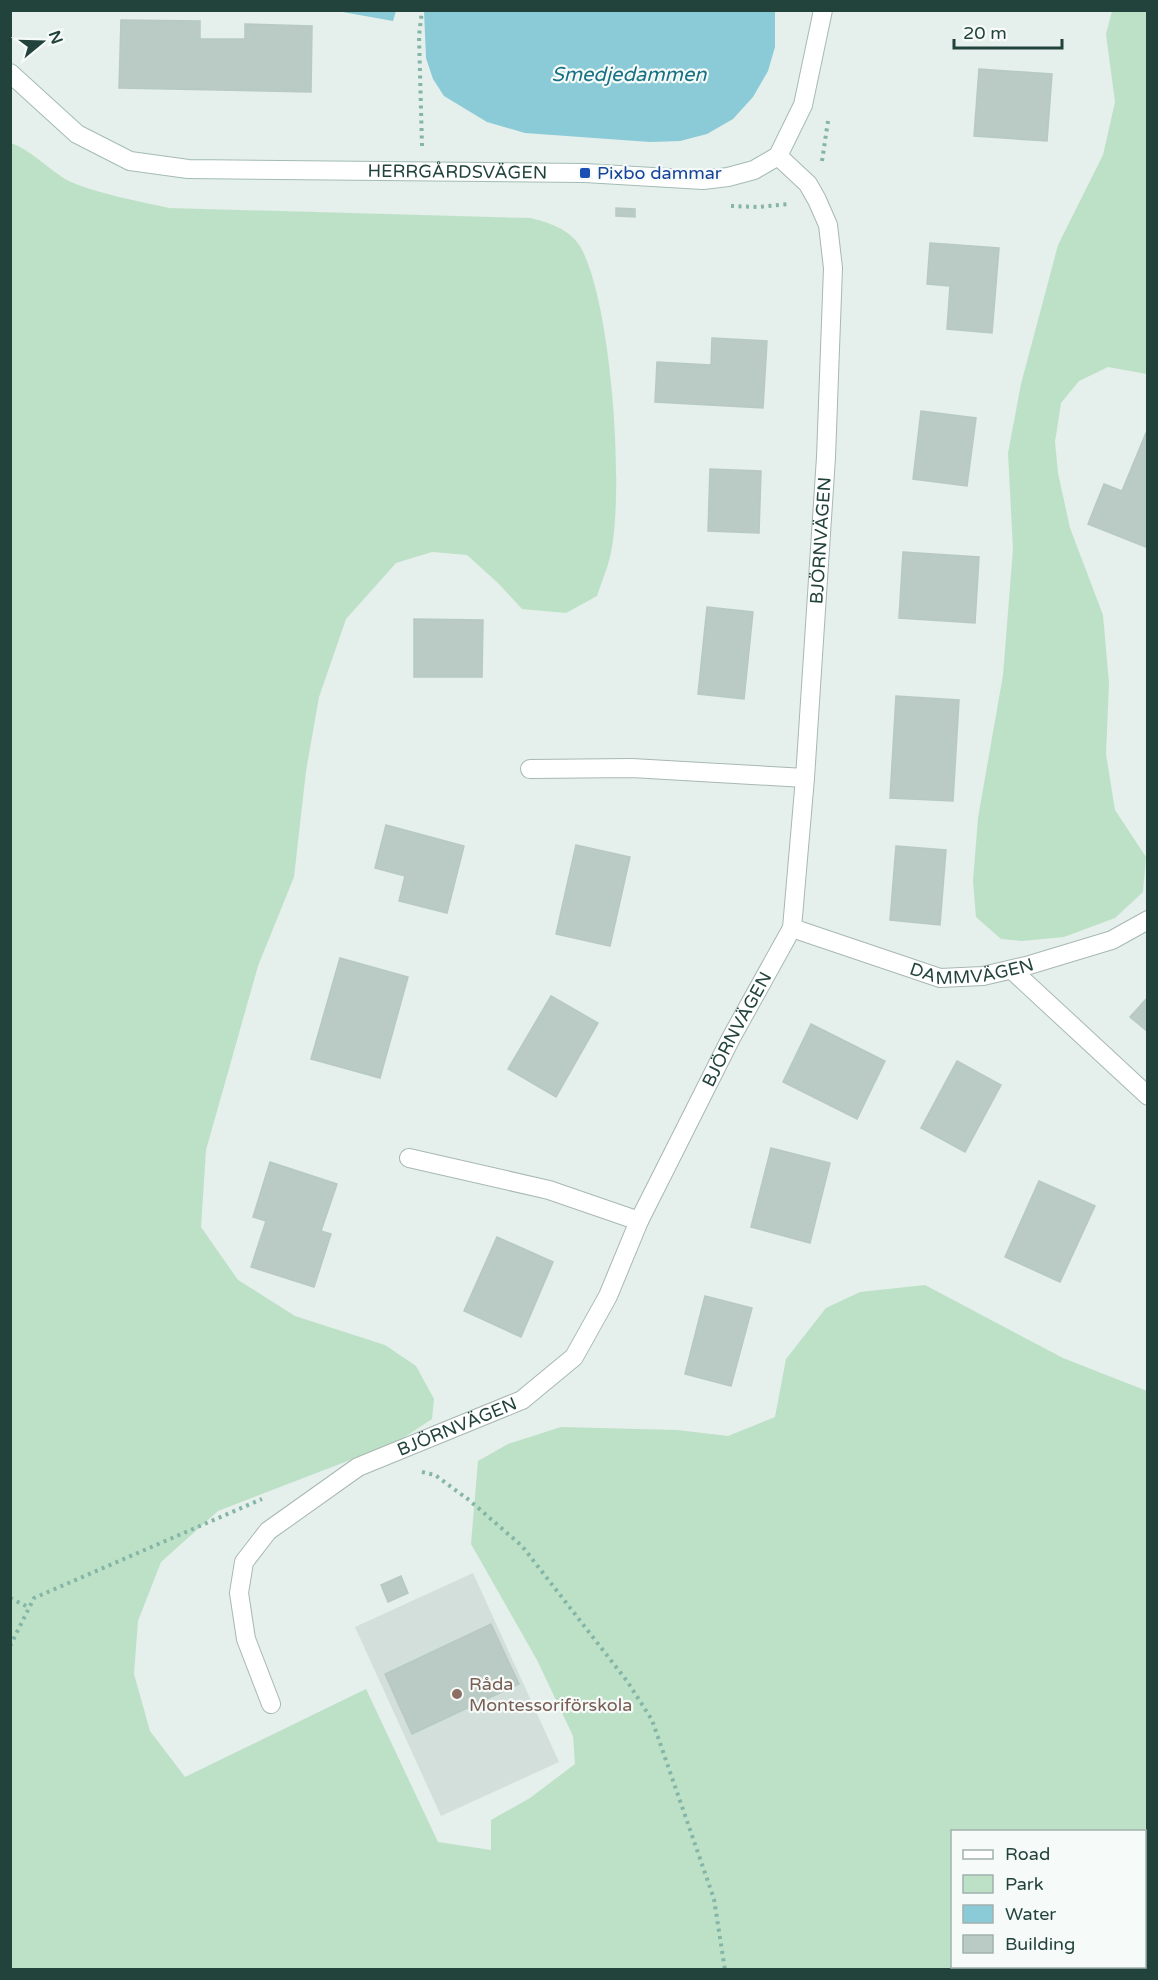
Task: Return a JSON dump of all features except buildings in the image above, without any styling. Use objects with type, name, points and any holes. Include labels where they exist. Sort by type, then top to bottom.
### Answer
[{"type":"street","points":[[778,156],[803,105],[823,10]]},
{"type":"street","name":"HERRGÅRDSVÄGEN","points":[[10,73],[77,134],[130,161],[188,169],[423,170],[643,175],[703,180],[754,170],[778,156]]},
{"type":"street","name":"BJÖRNVÄGEN","points":[[271,1704],[246,1639],[239,1593],[244,1562],[268,1531],[358,1467],[522,1400],[574,1357],[608,1296],[639,1221],[731,1038],[792,928],[805,778],[826,457],[833,268],[828,225],[817,200],[808,184],[778,156]]},
{"type":"street","points":[[530,769],[632,768],[805,778]]},
{"type":"street","name":"DAMMVÄGEN","points":[[792,928],[940,978],[983,976],[1012,970],[1112,940],[1148,920]]},
{"type":"street","points":[[1012,970],[1148,1096]]},
{"type":"street","points":[[409,1158],[549,1190],[639,1221]]},
{"type":"path","points":[[423,10],[419,36],[423,170]]},
{"type":"path","points":[[414,1470],[435,1475],[469,1500],[522,1546],[627,1681],[652,1720],[714,1899],[725,1970]]},
{"type":"path","points":[[10,1646],[34,1598],[269,1497]]},
{"type":"path","points":[[10,1598],[28,1607]]},
{"type":"shaded area","name":"Råda Montessoriförskola","points":[[473,1573],[559,1762],[441,1816],[355,1627]]},
{"type":"green space","points":[[1112,11],[1147,11],[1147,374],[1108,367],[1079,381],[1061,403],[1055,442],[1058,473],[1070,528],[1103,615],[1109,683],[1106,754],[1115,810],[1146,857],[1143,892],[1115,918],[1064,937],[1022,941],[1001,939],[976,917],[973,881],[978,818],[1003,675],[1013,549],[1008,453],[1021,384],[1058,245],[1103,155],[1115,102],[1106,34]]},
{"type":"green space","points":[[11,143],[26,150],[75,184],[169,208],[530,218],[558,227],[580,246],[591,273],[608,352],[613,399],[616,446],[614,528],[610,557],[597,596],[566,613],[522,609],[467,555],[432,552],[396,563],[346,619],[319,697],[306,771],[294,877],[258,966],[206,1150],[201,1227],[238,1280],[295,1316],[385,1345],[416,1366],[434,1399],[432,1419],[397,1442],[218,1511],[161,1562],[138,1621],[134,1674],[150,1731],[185,1777],[366,1689],[438,1842],[491,1850],[491,1820],[530,1798],[575,1764],[573,1736],[537,1660],[471,1544],[478,1461],[508,1444],[561,1427],[677,1430],[728,1436],[775,1417],[786,1359],[826,1308],[860,1292],[925,1285],[1063,1358],[1147,1391],[1147,1969],[11,1970]]},
{"type":"water","points":[[337,11],[396,11],[393,21]]},
{"type":"water","name":"Smedjedammen","points":[[424,11],[775,11],[775,47],[768,71],[753,97],[733,119],[707,134],[680,141],[650,142],[525,133],[487,122],[444,96],[433,79],[426,58]]},
{"type":"place","name":"Pixbo dammar","points":[[585,173]]},
{"type":"place","name":"Råda Montessoriförskola","points":[[457,1694]]}]
